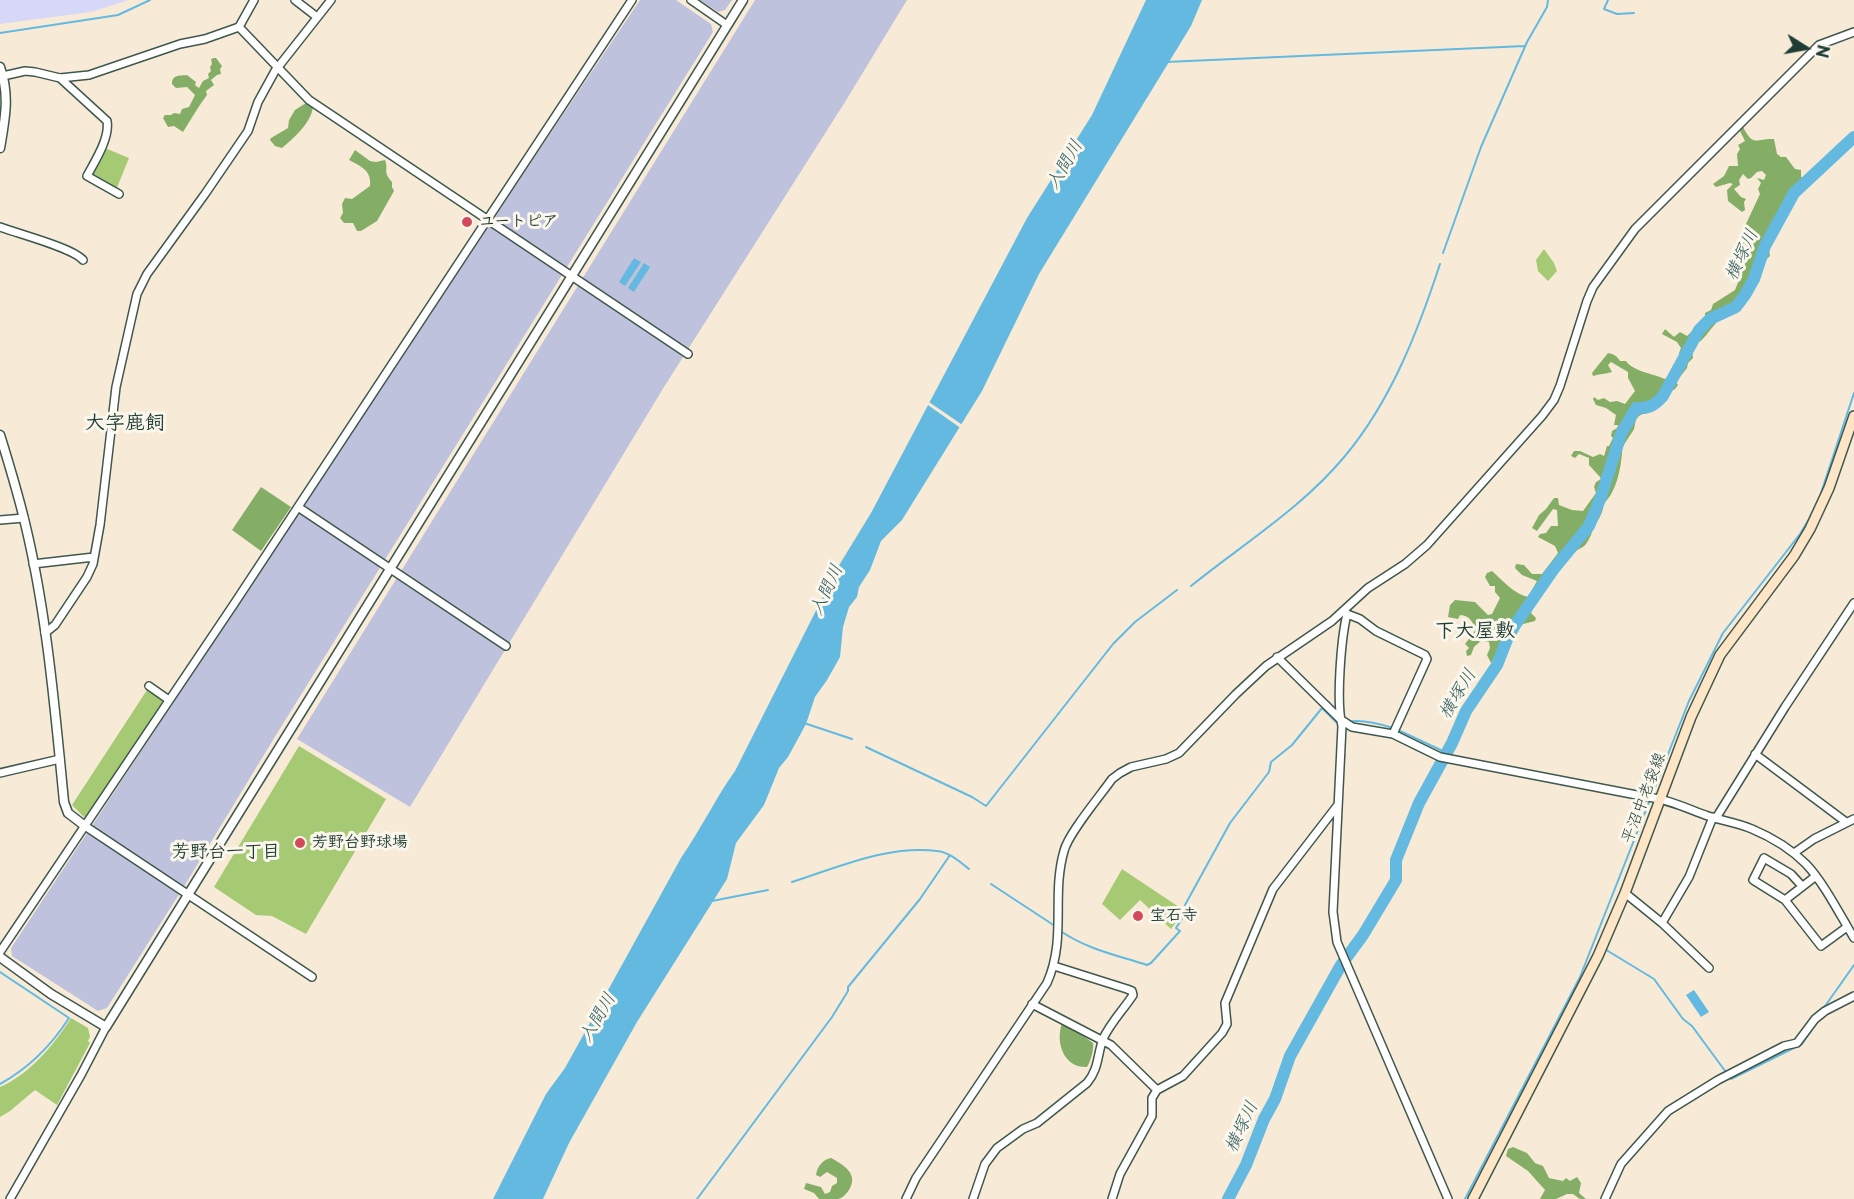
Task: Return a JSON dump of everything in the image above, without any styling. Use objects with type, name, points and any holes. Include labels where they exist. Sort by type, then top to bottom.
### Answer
[{"type":"main road","name":"平沼中老袋線","points":[[1473,1199],[1598,956],[1625,893],[1691,717],[1720,655],[1794,556],[1810,530],[1829,488],[1854,416]]},
{"type":"street","points":[[0,148],[7,104],[2,71],[34,72],[60,78],[89,75],[108,70],[180,44],[205,39],[239,27],[254,0]]},
{"type":"street","points":[[295,0],[317,18]]},
{"type":"street","points":[[45,633],[55,625],[87,577],[94,557],[116,387],[137,294],[147,274],[248,131],[264,88],[331,0]]},
{"type":"street","points":[[0,952],[170,700],[632,0]]},
{"type":"street","points":[[691,0],[727,25]]},
{"type":"street","points":[[10,1199],[106,1027],[743,0]]},
{"type":"street","points":[[239,27],[309,100],[688,354]]},
{"type":"street","points":[[906,1199],[916,1178],[1047,983],[1054,966],[1058,943],[1059,880],[1063,853],[1066,844],[1106,788],[1119,772],[1179,753],[1236,694],[1277,657],[1346,612],[1368,588],[1406,564],[1426,545],[1554,400],[1593,287],[1635,230],[1819,45],[1854,32]]},
{"type":"street","points":[[60,78],[107,121],[104,145],[87,176],[119,194]]},
{"type":"street","points":[[0,227],[66,248],[83,260]]},
{"type":"street","points":[[0,435],[24,518],[33,564],[45,633],[64,802],[68,813],[312,977]]},
{"type":"street","points":[[297,507],[506,646]]},
{"type":"street","points":[[0,520],[24,518]]},
{"type":"street","points":[[33,564],[94,557]]},
{"type":"street","points":[[1662,923],[1689,877],[1714,818],[1854,603]]},
{"type":"street","points":[[1346,612],[1342,646],[1340,719],[1342,726],[1333,912],[1338,942],[1448,1199]]},
{"type":"street","points":[[1346,612],[1360,619],[1370,628],[1425,655],[1428,659],[1394,734]]},
{"type":"street","points":[[1277,657],[1340,719],[1352,727],[1394,734],[1440,757],[1660,798],[1751,829],[1794,853],[1816,876],[1854,938]]},
{"type":"street","points":[[149,686],[170,700]]},
{"type":"street","points":[[1755,754],[1846,822]]},
{"type":"street","points":[[0,773],[60,759]]},
{"type":"street","points":[[1112,1199],[1120,1174],[1152,1116],[1152,1098],[1157,1090],[1183,1076],[1222,1033],[1227,1024],[1225,1003],[1273,890],[1337,806]]},
{"type":"street","points":[[1794,853],[1854,819]]},
{"type":"street","points":[[1802,886],[1791,874],[1764,858],[1753,880],[1785,900],[1821,946],[1847,927]]},
{"type":"street","points":[[1785,900],[1816,876]]},
{"type":"street","points":[[1625,893],[1662,923],[1709,968]]},
{"type":"street","points":[[0,957],[51,994],[106,1027]]},
{"type":"street","points":[[973,1199],[985,1164],[997,1148],[1023,1129],[1037,1123],[1093,1076],[1103,1040],[1133,995],[1132,991],[1054,966]]},
{"type":"street","points":[[1605,1199],[1622,1164],[1668,1111],[1718,1080],[1784,1046],[1797,1043],[1815,1019],[1825,1011],[1854,996]]},
{"type":"street","points":[[1032,1004],[1103,1040],[1124,1056],[1157,1090]]},
{"type":"street","points":[[0,1197],[5,1199]]},
{"type":"shaded area","points":[[0,0],[129,0],[91,12],[0,24]]},
{"type":"shaded area","points":[[640,0],[676,0],[711,24],[713,32],[185,885],[107,1008],[98,1011],[12,956],[11,948]]},
{"type":"shaded area","points":[[700,0],[732,0],[725,10],[718,12]]},
{"type":"shaded area","points":[[755,0],[907,0],[664,387],[410,807],[297,739]]},
{"type":"green space","points":[[216,58],[222,66],[221,74],[211,80],[214,85],[206,91],[207,95],[183,132],[174,126],[168,127],[163,118],[165,115],[180,114],[182,109],[189,107],[195,95],[187,87],[176,88],[172,84],[173,79],[187,75],[196,82],[195,85],[199,88],[203,81],[209,78],[211,59]]},
{"type":"green space","points":[[306,103],[313,106],[306,124],[282,148],[275,146],[271,138],[288,128],[289,120],[295,110]]},
{"type":"green space","points":[[1743,127],[1753,140],[1774,139],[1777,154],[1786,157],[1795,169],[1801,170],[1801,177],[1806,182],[1800,185],[1801,190],[1790,205],[1780,230],[1776,233],[1770,246],[1770,256],[1762,263],[1759,276],[1750,282],[1755,287],[1747,299],[1722,318],[1695,344],[1692,350],[1693,358],[1676,382],[1678,385],[1675,389],[1651,411],[1638,417],[1623,447],[1615,487],[1604,503],[1590,537],[1584,546],[1570,555],[1543,584],[1537,604],[1535,603],[1531,613],[1536,618],[1535,621],[1519,625],[1516,636],[1509,644],[1501,645],[1491,663],[1487,655],[1490,648],[1489,642],[1482,640],[1474,647],[1471,655],[1467,656],[1466,651],[1469,648],[1465,644],[1477,628],[1466,616],[1460,615],[1458,619],[1448,617],[1450,605],[1455,600],[1475,602],[1488,615],[1492,614],[1500,598],[1495,592],[1495,586],[1490,586],[1485,577],[1492,571],[1513,590],[1528,597],[1537,581],[1522,575],[1515,568],[1516,564],[1524,565],[1532,574],[1542,574],[1558,553],[1555,546],[1538,537],[1546,533],[1551,526],[1558,526],[1557,510],[1553,509],[1537,531],[1532,528],[1539,515],[1554,498],[1558,498],[1559,505],[1583,511],[1596,493],[1594,487],[1601,479],[1589,465],[1589,458],[1579,454],[1575,458],[1571,456],[1574,451],[1580,451],[1593,457],[1600,454],[1604,456],[1613,438],[1612,431],[1617,428],[1618,425],[1614,425],[1616,415],[1596,405],[1594,397],[1598,400],[1604,398],[1610,402],[1617,401],[1625,404],[1635,391],[1628,378],[1628,372],[1611,362],[1608,365],[1612,372],[1593,376],[1592,373],[1608,353],[1620,361],[1626,361],[1638,370],[1665,379],[1671,374],[1673,365],[1676,366],[1681,358],[1679,353],[1681,348],[1677,342],[1662,334],[1665,329],[1674,337],[1680,332],[1687,336],[1705,319],[1705,313],[1711,310],[1713,304],[1735,290],[1745,265],[1747,250],[1739,239],[1760,194],[1758,189],[1761,183],[1757,178],[1764,180],[1766,175],[1762,171],[1757,172],[1748,179],[1743,174],[1739,180],[1740,185],[1734,189],[1746,199],[1745,210],[1742,212],[1728,201],[1727,190],[1733,184],[1716,187],[1713,184],[1724,176],[1729,166],[1738,166],[1737,154],[1740,149],[1738,145],[1745,141],[1740,131]]},
{"type":"green space","points":[[105,148],[129,158],[116,190],[89,176]]},
{"type":"green space","points":[[355,150],[370,161],[385,160],[386,173],[392,182],[394,191],[377,221],[361,231],[357,231],[353,223],[344,223],[340,218],[345,198],[352,199],[370,186],[367,172],[349,160]]},
{"type":"green space","points":[[1544,249],[1557,271],[1548,281],[1538,271],[1536,260]]},
{"type":"green space","points":[[261,487],[291,507],[261,551],[232,530]]},
{"type":"green space","points":[[147,690],[164,701],[84,817],[72,805]]},
{"type":"green space","name":"芳野台野球場","points":[[299,746],[386,799],[306,934],[272,916],[256,915],[214,887]]},
{"type":"green space","points":[[1122,869],[1185,911],[1171,929],[1140,900],[1120,920],[1102,904]]},
{"type":"green space","points":[[71,1018],[88,1028],[90,1043],[57,1105],[35,1090],[0,1117],[0,1087],[31,1067],[57,1038]]},
{"type":"green space","points":[[1062,1023],[1093,1043],[1092,1055],[1087,1067],[1072,1063],[1063,1053],[1060,1038]]},
{"type":"green space","points":[[1513,1147],[1527,1153],[1535,1163],[1543,1166],[1549,1178],[1563,1181],[1566,1178],[1570,1181],[1577,1177],[1581,1183],[1579,1193],[1586,1199],[1567,1194],[1556,1199],[1540,1199],[1545,1190],[1528,1171],[1506,1156],[1508,1149]]},
{"type":"green space","points":[[831,1158],[849,1171],[852,1184],[843,1197],[819,1199],[814,1193],[804,1189],[806,1183],[821,1187],[825,1194],[830,1192],[832,1186],[837,1183],[837,1178],[827,1172],[820,1177],[816,1175],[821,1164]]},
{"type":"water","name":"入間川","points":[[1146,0],[1202,0],[1191,26],[1039,274],[982,391],[902,520],[881,541],[870,570],[859,587],[857,597],[849,607],[843,627],[840,657],[815,697],[806,724],[788,757],[779,768],[764,805],[736,843],[727,879],[637,1022],[569,1143],[543,1199],[493,1199],[546,1094],[565,1068],[681,858],[735,771],[838,567],[871,513],[1027,218],[1092,115]]},
{"type":"water","points":[[634,258],[641,262],[625,286],[619,282]]},
{"type":"water","points":[[644,263],[650,267],[634,292],[628,288]]},
{"type":"water","points":[[1694,990],[1709,1012],[1701,1017],[1686,995]]},
{"type":"pier","points":[[926,400],[964,426],[962,429],[925,403]]},
{"type":"waterway","points":[[0,33],[118,15],[150,0]]},
{"type":"waterway","points":[[1443,253],[1481,147],[1527,42],[1547,7],[1548,0]]},
{"type":"waterway","points":[[1608,0],[1604,9],[1617,14],[1634,13]]},
{"type":"waterway","points":[[1166,62],[1525,46]]},
{"type":"waterway","name":"横塚川","points":[[1228,1199],[1246,1165],[1264,1119],[1275,1099],[1290,1056],[1341,965],[1363,935],[1396,880],[1396,860],[1419,803],[1452,743],[1466,711],[1497,665],[1508,637],[1517,622],[1553,570],[1589,526],[1601,497],[1621,434],[1636,408],[1648,407],[1663,396],[1699,330],[1710,319],[1736,307],[1754,279],[1765,246],[1794,193],[1854,137]]},
{"type":"waterway","points":[[1191,586],[1291,509],[1345,456],[1376,412],[1402,364],[1440,264]]},
{"type":"waterway","points":[[1465,1199],[1580,977],[1689,701],[1723,633],[1800,534],[1809,519],[1820,496],[1854,393]]},
{"type":"waterway","points":[[866,747],[972,797],[986,806],[1113,644],[1135,622],[1177,590]]},
{"type":"waterway","points":[[1059,930],[1069,937],[1102,951],[1147,965],[1151,963],[1180,931],[1176,928],[1189,908],[1185,905],[1230,823],[1269,772],[1271,762],[1292,745],[1322,708],[1336,722],[1340,722]]},
{"type":"waterway","points":[[1348,722],[1365,722],[1393,728]]},
{"type":"waterway","points":[[804,723],[852,739]]},
{"type":"waterway","points":[[1398,730],[1447,753]]},
{"type":"waterway","points":[[792,882],[845,864],[900,851],[946,853],[969,869]]},
{"type":"waterway","points":[[697,1199],[832,1017],[848,991],[848,987],[920,899],[950,855]]},
{"type":"waterway","points":[[991,884],[1055,926]]},
{"type":"waterway","points":[[712,901],[768,890]]},
{"type":"waterway","points":[[1603,948],[1654,979],[1731,1079],[1802,1044],[1815,1025]]},
{"type":"waterway","points":[[1823,1009],[1854,965]]},
{"type":"waterway","points":[[0,972],[69,1018],[39,1056],[0,1084]]},
{"type":"place","name":"ユートピア","points":[[467,222]]},
{"type":"place","name":"芳野台野球場","points":[[300,843]]},
{"type":"place","name":"宝石寺","points":[[1138,916]]},
{"type":"district","name":"大字鹿飼","points":[[125,423]]},
{"type":"district","name":"下大屋敷","points":[[1475,631]]},
{"type":"district","name":"芳野台一丁目","points":[[226,852]]}]
